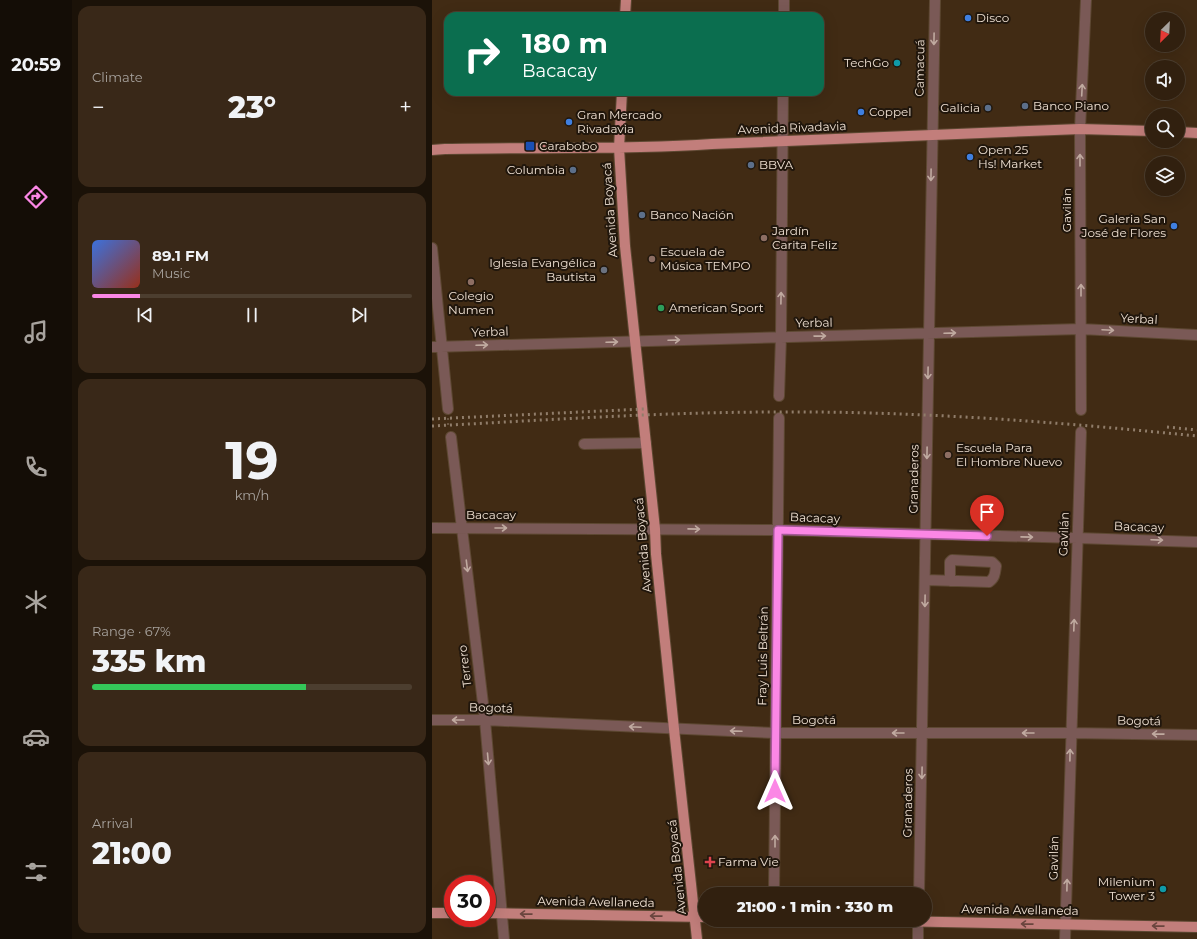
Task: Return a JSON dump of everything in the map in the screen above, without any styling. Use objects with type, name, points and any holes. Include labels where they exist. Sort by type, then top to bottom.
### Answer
[{"type":"main road","points":[[625,12],[626,0]]},
{"type":"main road","name":"Avenida Boyacá","points":[[622,96],[619,148],[625,246],[655,529],[656,554],[674,729],[698,903]]},
{"type":"main road","name":"Avenida Rivadavia","points":[[432,150],[532,147],[619,148],[1080,129],[1145,131]]},
{"type":"main road","points":[[1185,132],[1197,133]]},
{"type":"main road","points":[[432,913],[444,913]]},
{"type":"main road","name":"Avenida Avellaneda","points":[[496,914],[698,917]]},
{"type":"main road","name":"Avenida Avellaneda","points":[[932,921],[1197,927]]},
{"type":"main road","name":"Avenida Boyacá","points":[[697,939],[699,927]]},
{"type":"street","points":[[784,0],[784,12]]},
{"type":"street","name":"Camacuá","points":[[932,136],[935,0]]},
{"type":"street","name":"Gavilán","points":[[1081,410],[1080,129],[1086,0]]},
{"type":"street","points":[[779,396],[783,96]]},
{"type":"street","name":"Granaderos","points":[[919,887],[926,580],[932,136]]},
{"type":"street","points":[[432,248],[443,346],[448,409]]},
{"type":"street","name":"Yerbal","points":[[432,347],[781,336],[929,334],[1081,329],[1197,335]]},
{"type":"street","name":"Fray Luis Beltrán","points":[[774,887],[779,418]]},
{"type":"street","name":"Gavilán","points":[[1065,939],[1080,432]]},
{"type":"street","name":"Terrero","points":[[451,437],[485,720],[504,939]]},
{"type":"street","points":[[584,444],[646,443]]},
{"type":"street","name":"Bacacay","points":[[432,528],[778,530],[1197,542]]},
{"type":"street","points":[[926,580],[950,581]]},
{"type":"street","name":"Bogotá","points":[[432,720],[485,720],[775,733],[1070,733],[1197,735]]},
{"type":"street","points":[[918,927],[918,939]]},
{"type":"railway","points":[[432,419],[644,409]]},
{"type":"railway","points":[[432,426],[692,413],[830,412],[988,418],[1197,436]]},
{"type":"railway","points":[[1167,427],[1197,430]]},
{"type":"place","name":"Disco","points":[[968,18]]},
{"type":"place","name":"TechGo","points":[[897,63]]},
{"type":"place","name":"Banco Piano","points":[[1025,106]]},
{"type":"place","name":"Galicia","points":[[988,108]]},
{"type":"place","name":"Coppel","points":[[861,112]]},
{"type":"place","name":"Gran Mercado Rivadavia","points":[[569,122]]},
{"type":"place","name":"Carabobo","points":[[530,146]]},
{"type":"place","name":"Open 25 Hs! Market","points":[[970,157]]},
{"type":"place","name":"BBVA","points":[[751,165]]},
{"type":"place","name":"Columbia","points":[[573,170]]},
{"type":"place","name":"Banco Nación","points":[[642,215]]},
{"type":"place","name":"Galeria San José de Flores","points":[[1174,226]]},
{"type":"place","name":"Jardín Carita Feliz","points":[[764,238]]},
{"type":"place","name":"Escuela de Música TEMPO","points":[[652,259]]},
{"type":"place","name":"Iglesia Evangélica Bautista","points":[[604,270]]},
{"type":"place","name":"Colegio Numen","points":[[471,282]]},
{"type":"place","name":"American Sport","points":[[661,308]]},
{"type":"place","name":"Escuela Para El Hombre Nuevo","points":[[948,455]]},
{"type":"place","name":"Farma Vie","points":[[710,862]]},
{"type":"place","name":"Milenium Tower 3","points":[[1163,889]]},
{"type":"route","points":[[775,791],[778,530],[987,536]]}]
